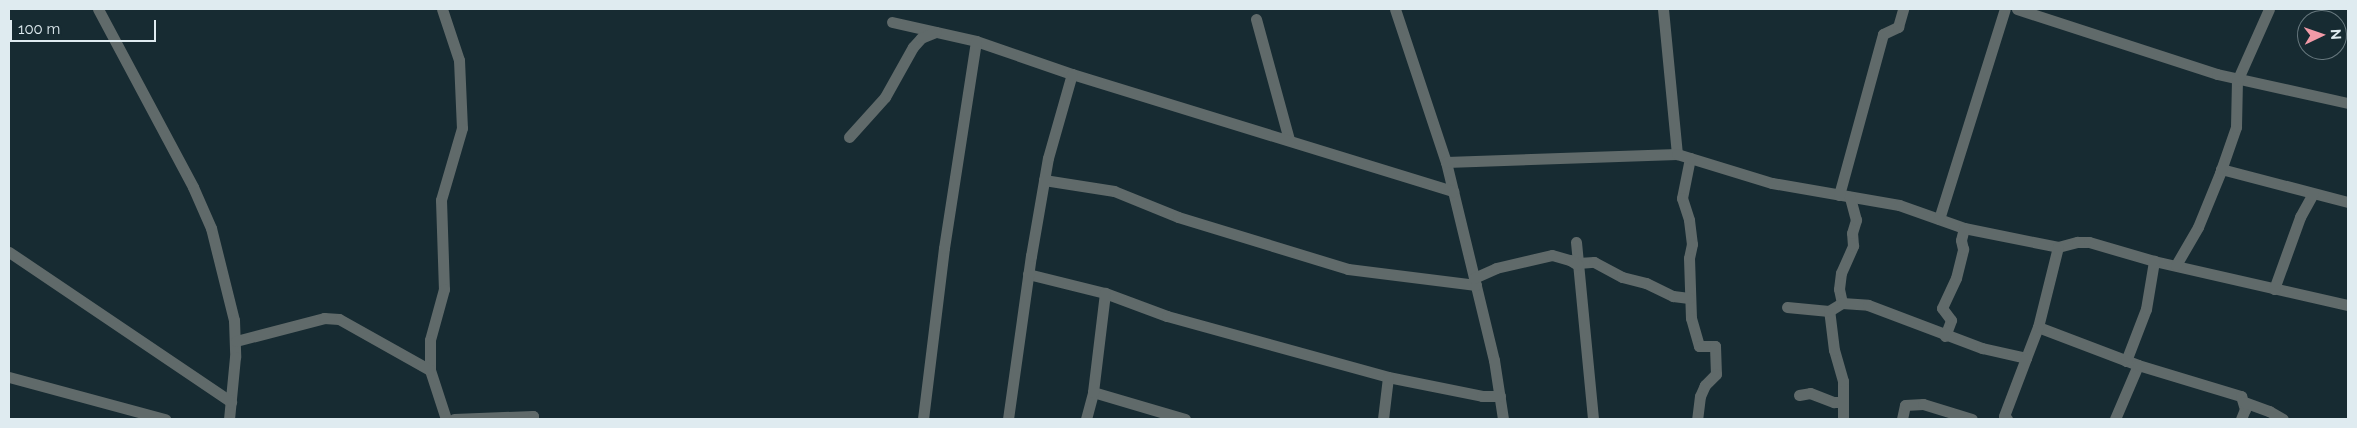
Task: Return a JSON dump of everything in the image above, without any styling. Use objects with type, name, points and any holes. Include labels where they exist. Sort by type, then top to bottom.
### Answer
[{"type":"street","points":[[98,9],[193,187],[211,228],[229,295],[236,341],[229,419]]},
{"type":"street","points":[[442,9],[459,60],[462,128],[440,200],[444,289],[430,340],[430,370],[446,419]]},
{"type":"street","points":[[1395,9],[1446,162],[1475,282],[1500,396],[1503,419]]},
{"type":"street","points":[[1663,9],[1677,154]]},
{"type":"street","points":[[1844,196],[1883,34],[1898,27],[1903,9]]},
{"type":"street","points":[[1939,219],[2005,9]]},
{"type":"street","points":[[2017,9],[2217,74],[2348,103]]},
{"type":"street","points":[[2176,266],[2198,227],[2221,169],[2236,127],[2239,78],[2269,9]]},
{"type":"street","points":[[1256,19],[1289,140]]},
{"type":"street","points":[[892,22],[976,41],[1072,74],[1453,190]]},
{"type":"street","points":[[849,137],[885,97],[913,47],[921,38],[936,32]]},
{"type":"street","points":[[923,419],[944,248],[976,41]]},
{"type":"street","points":[[1008,419],[1028,274],[1048,158],[1072,74]]},
{"type":"street","points":[[1446,162],[1677,154],[1772,183],[1899,206],[1964,228],[2058,247],[2077,242],[2089,242],[2154,261],[2274,290],[2348,305]]},
{"type":"street","points":[[1690,158],[1682,198],[1689,220],[1692,244],[1689,258],[1691,318],[1699,346],[1715,346],[1716,374],[1705,385],[1700,396],[1697,419]]},
{"type":"street","points":[[2221,169],[2348,202]]},
{"type":"street","points":[[1044,180],[1114,191],[1178,217],[1348,269],[1475,282],[1496,268],[1552,255],[1578,264],[1594,262],[1622,277],[1646,283],[1673,296],[1689,298]]},
{"type":"street","points":[[2274,290],[2300,217],[2313,194]]},
{"type":"street","points":[[1842,303],[1839,289],[1842,273],[1853,246],[1852,233],[1856,220],[1856,212],[1844,196]]},
{"type":"street","points":[[1945,336],[1951,320],[1942,308],[1956,278],[1964,228]]},
{"type":"street","points":[[1576,242],[1593,419]]},
{"type":"street","points":[[2002,418],[2038,327],[2058,247]]},
{"type":"street","points":[[9,252],[232,402]]},
{"type":"street","points":[[2126,361],[2146,309],[2154,261]]},
{"type":"street","points":[[1028,274],[1105,293],[1167,316],[1388,377],[1482,396],[1500,396]]},
{"type":"street","points":[[1086,419],[1093,392],[1105,293]]},
{"type":"street","points":[[1786,307],[1829,311],[1842,303],[1868,305],[1945,336],[1982,348],[2026,358]]},
{"type":"street","points":[[1829,311],[1834,350],[1843,381],[1843,419]]},
{"type":"street","points":[[236,341],[324,318],[339,320],[430,370]]},
{"type":"street","points":[[2038,327],[2126,361],[2241,396],[2244,402],[2241,419]]},
{"type":"street","points":[[2115,419],[2138,365]]},
{"type":"street","points":[[9,376],[165,419]]},
{"type":"street","points":[[1383,419],[1388,377]]},
{"type":"street","points":[[1093,392],[1186,419]]},
{"type":"street","points":[[1799,395],[1810,393],[1834,402],[1843,402]]},
{"type":"street","points":[[2244,402],[2269,411],[2283,419]]},
{"type":"street","points":[[1902,419],[1905,405],[1924,404],[1972,419]]},
{"type":"street","points":[[454,419],[533,416],[533,419]]}]
